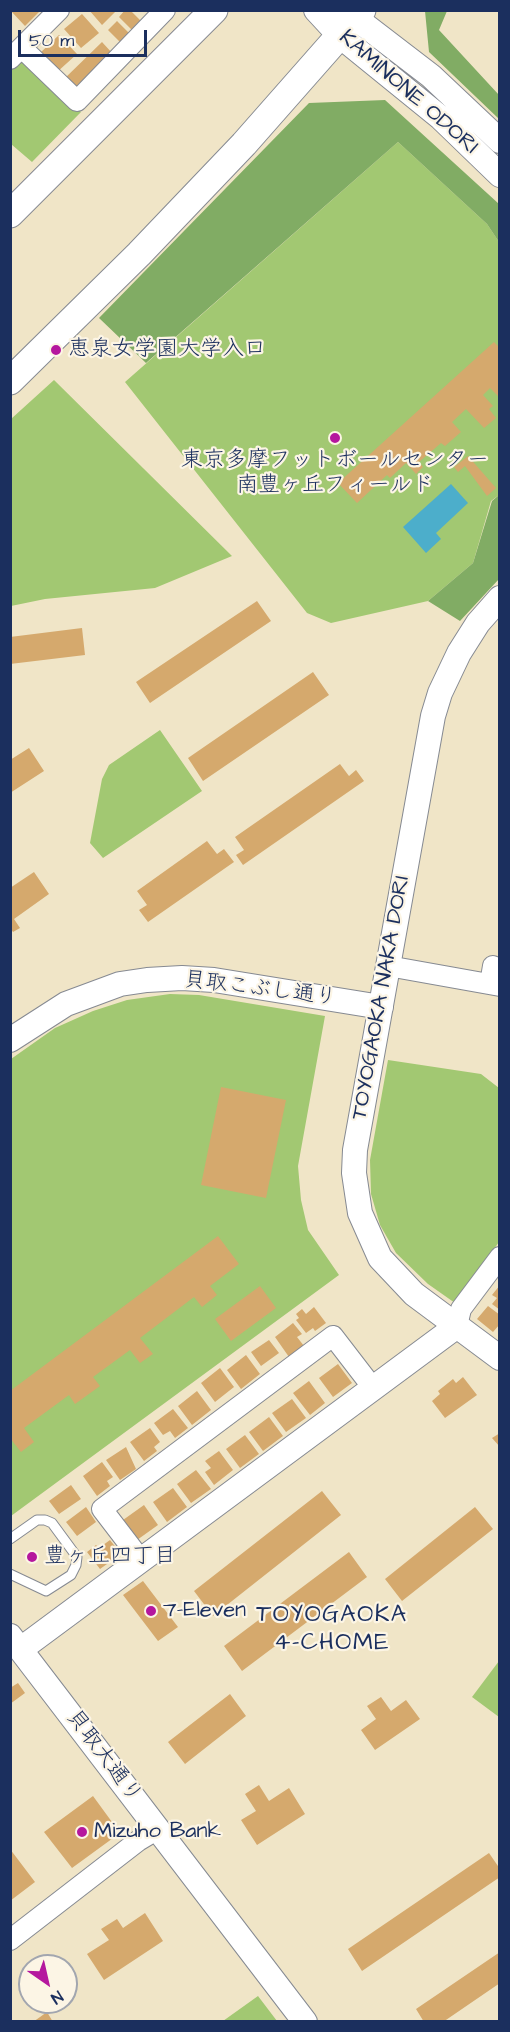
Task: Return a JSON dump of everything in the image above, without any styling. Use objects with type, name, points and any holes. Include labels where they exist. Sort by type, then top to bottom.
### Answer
[{"type":"main road","points":[[10,214],[214,10]]},
{"type":"main road","points":[[10,381],[220,169],[351,19]]},
{"type":"street","points":[[59,10],[16,49],[77,101],[165,10]]},
{"type":"street","name":"KAMINONE ODORI","points":[[316,10],[351,19],[431,76],[500,141]]},
{"type":"street","name":"KAMINONE ODORI","points":[[351,19],[413,93],[500,175]]},
{"type":"street","name":"TOYOGAOKA NAKA DORI","points":[[500,598],[478,622],[459,653],[440,693],[433,716],[355,1150],[355,1194],[366,1232],[380,1258],[414,1294],[500,1358]]},
{"type":"street","points":[[388,966],[494,979]]},
{"type":"street","name":"貝取こぶし通り","points":[[10,1040],[66,1004],[120,984],[147,980],[182,978],[214,980],[381,1007]]},
{"type":"street","points":[[14,1647],[141,1560],[457,1326],[461,1309],[500,1257]]},
{"type":"street","points":[[141,1560],[102,1509],[333,1336],[373,1388]]},
{"type":"street","name":"貝取大通り","points":[[14,1647],[158,1829],[305,2022]]},
{"type":"street","points":[[10,1940],[138,1841],[158,1829]]},
{"type":"lane","points":[[10,1539],[37,1520],[45,1520],[52,1523],[76,1557],[76,1565],[71,1575],[46,1591],[10,1574]]},
{"type":"green space","points":[[425,11],[447,11],[439,30],[499,95],[499,119],[429,52]]},
{"type":"green space","points":[[24,56],[81,112],[32,162],[11,144],[11,70]]},
{"type":"green space","points":[[385,100],[499,204],[499,242],[487,224],[398,142],[146,363],[99,318],[309,103]]},
{"type":"green space","name":"東京多摩フットボールセンター 南豊ヶ丘フィールド","points":[[398,142],[487,224],[499,242],[499,495],[491,501],[473,563],[428,601],[331,623],[307,613],[125,382]]},
{"type":"green space","points":[[54,380],[232,556],[155,588],[45,599],[11,606],[11,419]]},
{"type":"green space","points":[[499,495],[499,579],[460,621],[428,601],[473,563],[492,501]]},
{"type":"green space","points":[[160,730],[202,791],[103,858],[90,843],[102,779],[109,765]]},
{"type":"green space","points":[[170,994],[199,995],[325,1016],[298,1166],[301,1200],[308,1230],[339,1275],[11,1516],[11,1059],[55,1028],[93,1011],[127,1000]]},
{"type":"green space","points":[[388,1060],[481,1074],[499,1088],[499,1242],[455,1303],[428,1284],[396,1253],[380,1225],[371,1194],[370,1160]]},
{"type":"green space","points":[[499,1661],[499,1717],[472,1697]]},
{"type":"green space","points":[[258,1996],[277,2021],[223,2021]]},
{"type":"water","points":[[451,484],[468,503],[436,533],[441,539],[426,553],[403,527]]},
{"type":"building","points":[[10,10],[41,10],[25,26]]},
{"type":"building","points":[[89,10],[117,10],[102,25]]},
{"type":"building","points":[[125,10],[130,10],[143,23],[134,32],[119,17]]},
{"type":"building","points":[[82,14],[99,33],[81,48],[64,29]]},
{"type":"building","points":[[117,21],[132,36],[123,45],[108,30]]},
{"type":"building","points":[[59,35],[77,54],[56,73],[39,54]]},
{"type":"building","points":[[102,42],[113,54],[75,92],[63,80]]},
{"type":"building","points":[[494,342],[500,348],[500,398],[490,388],[483,395],[493,406],[489,409],[496,418],[484,428],[466,409],[452,422],[461,432],[445,446],[441,443],[419,462],[423,467],[416,474],[406,463],[390,478],[387,475],[357,503],[338,483]]},
{"type":"building","points":[[468,456],[496,488],[487,496],[465,466],[458,472],[454,467]]},
{"type":"building","points":[[257,601],[271,621],[150,703],[136,682]]},
{"type":"building","points":[[82,628],[85,655],[10,664],[10,637]]},
{"type":"building","points":[[313,672],[329,695],[203,781],[188,758]]},
{"type":"building","points":[[29,748],[44,771],[10,793],[10,760]]},
{"type":"building","points":[[340,764],[349,776],[356,770],[364,781],[243,865],[236,855],[244,850],[235,837]]},
{"type":"building","points":[[207,841],[217,854],[224,849],[234,862],[148,922],[139,910],[147,905],[137,891]]},
{"type":"building","points":[[34,872],[49,894],[14,919],[20,928],[13,932],[10,928],[10,888]]},
{"type":"building","points":[[221,1087],[286,1100],[266,1198],[201,1185]]},
{"type":"building","points":[[218,1236],[239,1264],[210,1286],[217,1295],[202,1307],[194,1297],[140,1338],[153,1354],[140,1363],[130,1350],[93,1377],[100,1386],[75,1404],[69,1395],[24,1428],[34,1442],[21,1452],[10,1438],[10,1391]]},
{"type":"building","points":[[500,1285],[500,1310],[492,1304],[497,1298],[492,1295]]},
{"type":"building","points":[[260,1286],[276,1308],[231,1341],[215,1319]]},
{"type":"building","points":[[488,1306],[500,1315],[500,1324],[493,1332],[477,1319]]},
{"type":"building","points":[[314,1307],[326,1323],[315,1331],[313,1328],[306,1333],[296,1320],[299,1318],[296,1314],[302,1309],[306,1314]]},
{"type":"building","points":[[293,1323],[302,1334],[297,1337],[304,1346],[289,1357],[275,1337]]},
{"type":"building","points":[[269,1340],[279,1353],[261,1366],[251,1352]]},
{"type":"building","points":[[246,1355],[260,1374],[241,1389],[227,1370]]},
{"type":"building","points":[[338,1364],[352,1383],[333,1397],[319,1378]]},
{"type":"building","points":[[220,1368],[234,1387],[215,1402],[201,1383]]},
{"type":"building","points":[[463,1377],[477,1395],[445,1418],[432,1401],[440,1394],[438,1391],[453,1379],[456,1383]]},
{"type":"building","points":[[309,1381],[325,1403],[310,1415],[293,1393]]},
{"type":"building","points":[[197,1391],[211,1410],[192,1425],[178,1406]]},
{"type":"building","points":[[292,1399],[306,1418],[286,1432],[272,1413]]},
{"type":"building","points":[[173,1409],[188,1428],[175,1438],[170,1431],[163,1435],[154,1423]]},
{"type":"building","points":[[269,1417],[283,1436],[263,1451],[249,1432]]},
{"type":"building","points":[[150,1428],[160,1442],[154,1447],[157,1451],[144,1461],[130,1442]]},
{"type":"building","points":[[500,1433],[500,1447],[492,1438]]},
{"type":"building","points":[[245,1435],[259,1454],[240,1468],[226,1449]]},
{"type":"building","points":[[126,1447],[136,1469],[120,1480],[106,1460]]},
{"type":"building","points":[[219,1451],[233,1470],[214,1485],[205,1472],[211,1468],[205,1461]]},
{"type":"building","points":[[102,1462],[113,1477],[107,1481],[110,1486],[97,1496],[83,1476]]},
{"type":"building","points":[[196,1470],[211,1489],[191,1503],[177,1484]]},
{"type":"building","points":[[71,1485],[81,1499],[59,1514],[49,1501]]},
{"type":"building","points":[[173,1488],[187,1507],[167,1522],[153,1502]]},
{"type":"building","points":[[322,1491],[341,1515],[213,1616],[194,1591]]},
{"type":"building","points":[[144,1505],[158,1525],[137,1540],[123,1520]]},
{"type":"building","points":[[86,1507],[96,1522],[77,1536],[66,1522]]},
{"type":"building","points":[[475,1507],[493,1529],[402,1601],[385,1579]]},
{"type":"building","points":[[110,1540],[121,1554],[100,1569],[87,1552],[96,1545],[99,1548]]},
{"type":"building","points":[[349,1552],[367,1577],[242,1671],[224,1646]]},
{"type":"building","name":"7-Eleven","points":[[143,1581],[178,1627],[158,1641],[123,1595]]},
{"type":"building","points":[[18,1683],[25,1693],[10,1704],[10,1688]]},
{"type":"building","points":[[230,1694],[246,1716],[185,1764],[168,1742]]},
{"type":"building","points":[[381,1697],[391,1711],[406,1700],[420,1719],[375,1750],[361,1730],[376,1719],[367,1706]]},
{"type":"building","points":[[259,1785],[269,1801],[289,1788],[305,1814],[257,1845],[241,1820],[256,1811],[245,1794]]},
{"type":"building","name":"Mizuho Bank","points":[[93,1796],[120,1833],[72,1868],[44,1832]]},
{"type":"building","points":[[10,1849],[35,1882],[10,1901]]},
{"type":"building","points":[[489,1853],[500,1869],[500,1877],[362,1971],[348,1949]]},
{"type":"building","points":[[145,1913],[163,1941],[104,1980],[87,1954],[109,1940],[101,1929],[117,1919],[123,1928]]},
{"type":"building","points":[[500,1952],[500,1983],[443,2022],[424,2022],[416,2009]]},
{"type":"building","points":[[44,2014],[48,2014],[53,2022],[33,2022]]},
{"type":"place","name":"恵泉女学園大学入口","points":[[56,350]]},
{"type":"place","name":"東京多摩フットボールセンター 南豊ヶ丘フィールド","points":[[335,438]]},
{"type":"place","name":"豊ヶ丘四丁目","points":[[32,1557]]},
{"type":"place","name":"7-Eleven","points":[[151,1611]]},
{"type":"place","name":"Mizuho Bank","points":[[82,1832]]},
{"type":"district","name":"TOYOGAOKA 4-CHOME","points":[[332,1630]]}]
